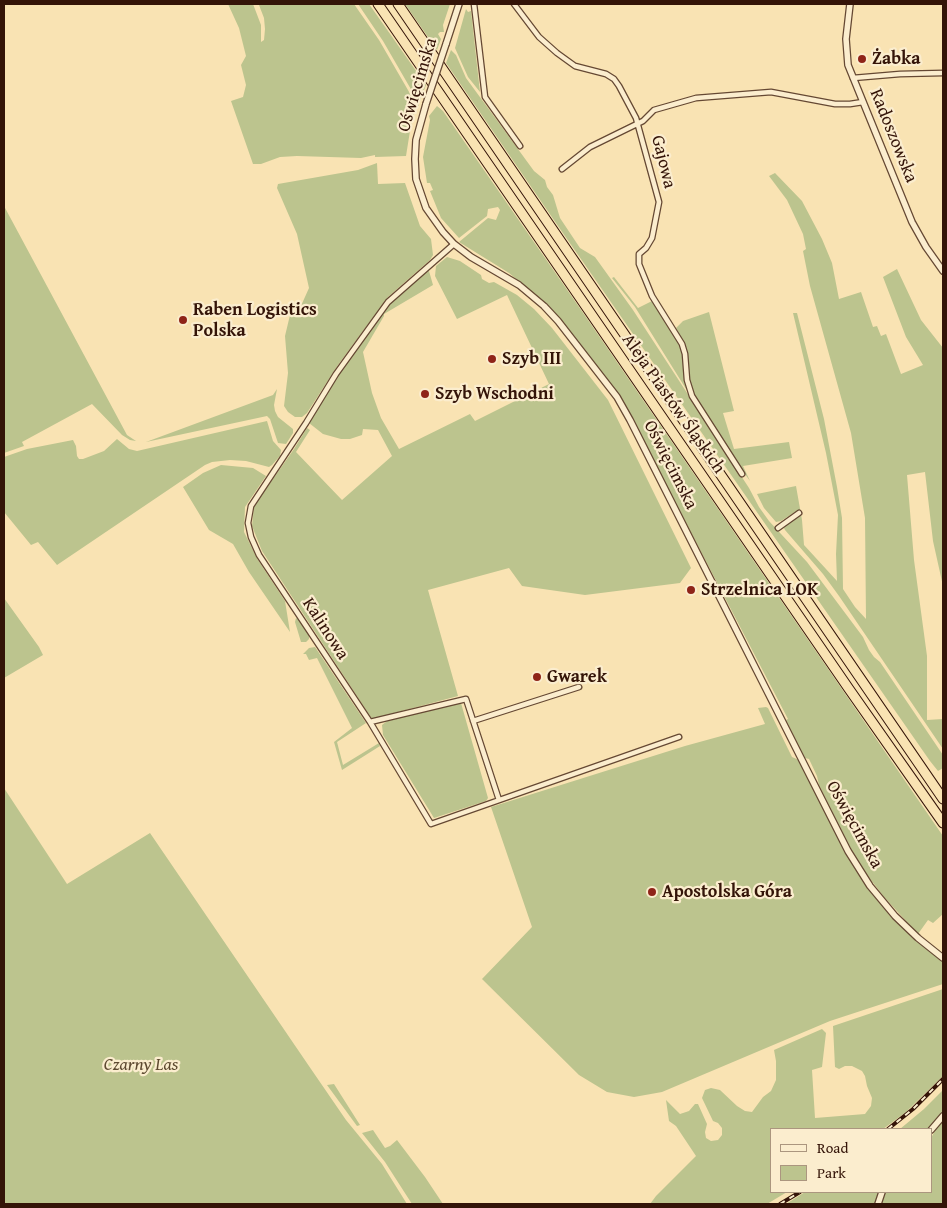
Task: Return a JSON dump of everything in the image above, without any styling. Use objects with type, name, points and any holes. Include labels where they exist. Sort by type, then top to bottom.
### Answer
[{"type":"highway","name":"Aleja Piastów Śląskich","points":[[378,4],[943,823]]},
{"type":"highway","name":"Aleja Piastów Śląskich","points":[[398,4],[943,799]]},
{"type":"street","name":"Oświęcimska","points":[[459,4],[416,140],[416,179],[426,208],[454,244],[471,257],[519,285],[544,306],[558,321],[617,397],[848,850],[870,886],[895,916],[943,958]]},
{"type":"street","points":[[474,4],[485,97],[520,146]]},
{"type":"street","name":"Gajowa","points":[[514,4],[540,37],[557,53],[575,66],[606,74],[614,79],[638,123],[659,202],[652,238],[640,254],[639,264],[652,296],[682,344],[685,354],[687,380],[692,396],[742,474]]},
{"type":"street","name":"Radoszowska","points":[[850,4],[846,27],[848,65],[912,222],[926,247],[943,271]]},
{"type":"street","points":[[854,78],[943,73]]},
{"type":"street","points":[[562,169],[598,142],[638,123],[659,108],[696,98],[771,92],[834,104],[862,102]]},
{"type":"street","name":"Kalinowa","points":[[454,244],[388,302],[336,374],[251,506],[248,523],[251,537],[260,555],[370,722],[431,824],[679,737]]},
{"type":"street","points":[[778,528],[799,513]]},
{"type":"street","points":[[473,721],[579,687]]},
{"type":"street","points":[[370,722],[466,699],[499,800]]},
{"type":"street","points":[[932,1129],[943,1116]]},
{"type":"green space","points":[[228,4],[253,4],[261,25],[261,42],[264,40],[265,29],[260,4],[354,4],[379,40],[412,97],[419,105],[415,110],[406,156],[375,157],[375,155],[361,158],[297,156],[280,157],[261,164],[253,164],[231,101],[243,97],[246,85],[241,65],[246,56],[239,28]]},
{"type":"green space","points":[[358,4],[369,4],[426,85],[420,101],[416,98],[383,41]]},
{"type":"green space","points":[[405,4],[450,4],[443,25],[444,32],[438,34],[441,39],[437,50]]},
{"type":"green space","points":[[466,9],[468,12],[471,11],[480,92],[468,77],[455,48]]},
{"type":"green space","points":[[451,50],[456,55],[466,78],[534,171],[545,180],[547,187],[553,195],[560,218],[580,248],[595,257],[633,310],[749,488],[759,507],[769,521],[807,562],[863,637],[869,650],[880,662],[943,755],[943,768],[938,771],[930,761],[446,63]]},
{"type":"green space","points":[[437,106],[443,111],[577,304],[943,836],[943,914],[933,923],[928,920],[918,934],[884,897],[861,867],[851,849],[819,785],[809,759],[805,758],[786,720],[788,719],[621,398],[546,304],[509,273],[459,242],[488,218],[496,220],[500,210],[498,207],[488,209],[487,216],[459,238],[441,218],[430,191],[433,190],[430,183],[427,183],[423,157],[430,120],[429,116]]},
{"type":"green space","points":[[377,163],[378,184],[405,183],[420,226],[431,239],[433,255],[430,260],[388,297],[338,365],[307,413],[302,417],[295,417],[284,406],[288,373],[285,336],[290,315],[296,317],[309,288],[297,234],[277,188],[278,184],[358,170]]},
{"type":"green space","points":[[775,173],[802,201],[822,239],[832,263],[839,299],[861,292],[873,327],[877,326],[881,336],[886,334],[901,374],[923,365],[906,337],[883,277],[897,269],[921,320],[943,348],[943,586],[933,541],[925,472],[907,475],[914,560],[927,656],[927,720],[943,719],[943,749],[839,596],[823,574],[785,530],[786,524],[797,514],[795,512],[776,522],[764,508],[757,494],[796,486],[804,545],[837,581],[838,515],[826,453],[793,313],[797,313],[824,419],[837,487],[842,518],[843,589],[866,619],[865,518],[851,433],[810,286],[803,251],[806,249],[803,234],[787,200],[769,176]]},
{"type":"green space","points":[[4,206],[127,435],[136,441],[122,435],[92,404],[22,442],[24,446],[4,453]]},
{"type":"green space","points":[[447,257],[460,261],[481,275],[482,279],[489,283],[494,282],[517,295],[552,328],[608,400],[691,568],[680,583],[585,595],[522,586],[509,568],[428,590],[458,696],[372,719],[262,551],[252,526],[254,506],[307,428],[310,430],[296,452],[342,500],[392,456],[378,430],[363,429],[362,435],[350,439],[341,439],[323,434],[309,423],[337,375],[390,302],[428,271],[433,285],[384,314],[363,352],[372,393],[381,418],[399,449],[470,414],[475,421],[549,384],[507,295],[457,319],[435,276],[436,266]]},
{"type":"green space","points":[[614,277],[638,308],[652,301],[676,338],[682,350],[684,375],[691,397],[635,307],[612,278]]},
{"type":"green space","points":[[709,312],[734,411],[723,413],[734,449],[789,442],[792,458],[743,466],[750,481],[697,402],[688,377],[688,356],[676,328],[683,321]]},
{"type":"green space","points":[[277,389],[274,405],[275,411],[278,417],[293,429],[293,433],[286,444],[278,443],[270,419],[267,416],[146,442],[273,395]]},
{"type":"green space","points":[[267,421],[273,441],[281,450],[280,456],[272,465],[269,467],[246,461],[230,460],[212,462],[205,465],[57,565],[38,542],[31,545],[4,512],[4,457],[27,449],[73,440],[77,456],[79,459],[83,459],[104,451],[117,439],[129,449],[137,451]]},
{"type":"green space","points":[[221,465],[253,468],[266,476],[245,507],[244,532],[258,560],[285,601],[290,632],[249,572],[233,544],[209,530],[183,487],[203,473]]},
{"type":"green space","points":[[4,598],[43,655],[4,678]]},
{"type":"green space","points":[[296,618],[309,635],[309,639],[306,642],[301,642],[295,622]]},
{"type":"green space","points":[[315,647],[366,723],[337,742],[343,765],[379,743],[380,746],[342,770],[334,742],[352,728],[317,658],[309,660],[306,654],[303,654],[309,648]]},
{"type":"green space","points":[[461,703],[488,798],[486,801],[434,818],[383,735],[382,725],[387,721]]},
{"type":"green space","points":[[766,707],[792,757],[799,760],[855,869],[890,916],[915,940],[943,962],[943,984],[830,1021],[662,1092],[634,1097],[607,1092],[579,1075],[482,979],[532,927],[491,807],[685,746],[765,724],[758,708]]},
{"type":"green space","name":"Czarny Las","points":[[4,788],[67,884],[150,833],[346,1120],[382,1164],[407,1204],[4,1204]]},
{"type":"green space","points":[[943,989],[943,1076],[906,1112],[884,1128],[770,1128],[770,1193],[785,1193],[767,1204],[650,1204],[696,1156],[676,1126],[669,1121],[666,1100],[680,1114],[689,1111],[695,1104],[698,1104],[707,1124],[706,1138],[711,1141],[718,1140],[722,1135],[722,1128],[713,1121],[702,1098],[705,1090],[711,1088],[720,1090],[737,1106],[745,1111],[752,1112],[763,1097],[771,1091],[776,1080],[774,1050],[822,1029],[826,1033],[822,1067],[812,1070],[815,1118],[865,1114],[871,1106],[872,1098],[865,1076],[862,1071],[852,1066],[845,1066],[839,1069],[835,1067],[833,1026]]},
{"type":"green space","points":[[334,1084],[360,1125],[357,1126],[327,1085]]},
{"type":"green space","points":[[943,1090],[943,1112],[929,1128],[901,1128]]},
{"type":"green space","points":[[943,1121],[943,1204],[786,1204],[803,1193],[932,1193],[932,1136]]},
{"type":"green space","points":[[373,1130],[385,1148],[397,1140],[443,1204],[412,1204],[385,1162],[362,1133]]},
{"type":"railway","points":[[889,1128],[913,1109],[943,1079]]},
{"type":"railway","points":[[780,1204],[798,1193]]},
{"type":"place","name":"Żabka","points":[[862,59]]},
{"type":"place","name":"Raben Logistics Polska","points":[[183,320]]},
{"type":"place","name":"Szyb III","points":[[492,359]]},
{"type":"place","name":"Szyb Wschodni","points":[[425,394]]},
{"type":"place","name":"Strzelnica LOK","points":[[691,590]]},
{"type":"place","name":"Gwarek","points":[[537,677]]},
{"type":"place","name":"Apostolska Góra","points":[[652,892]]}]
